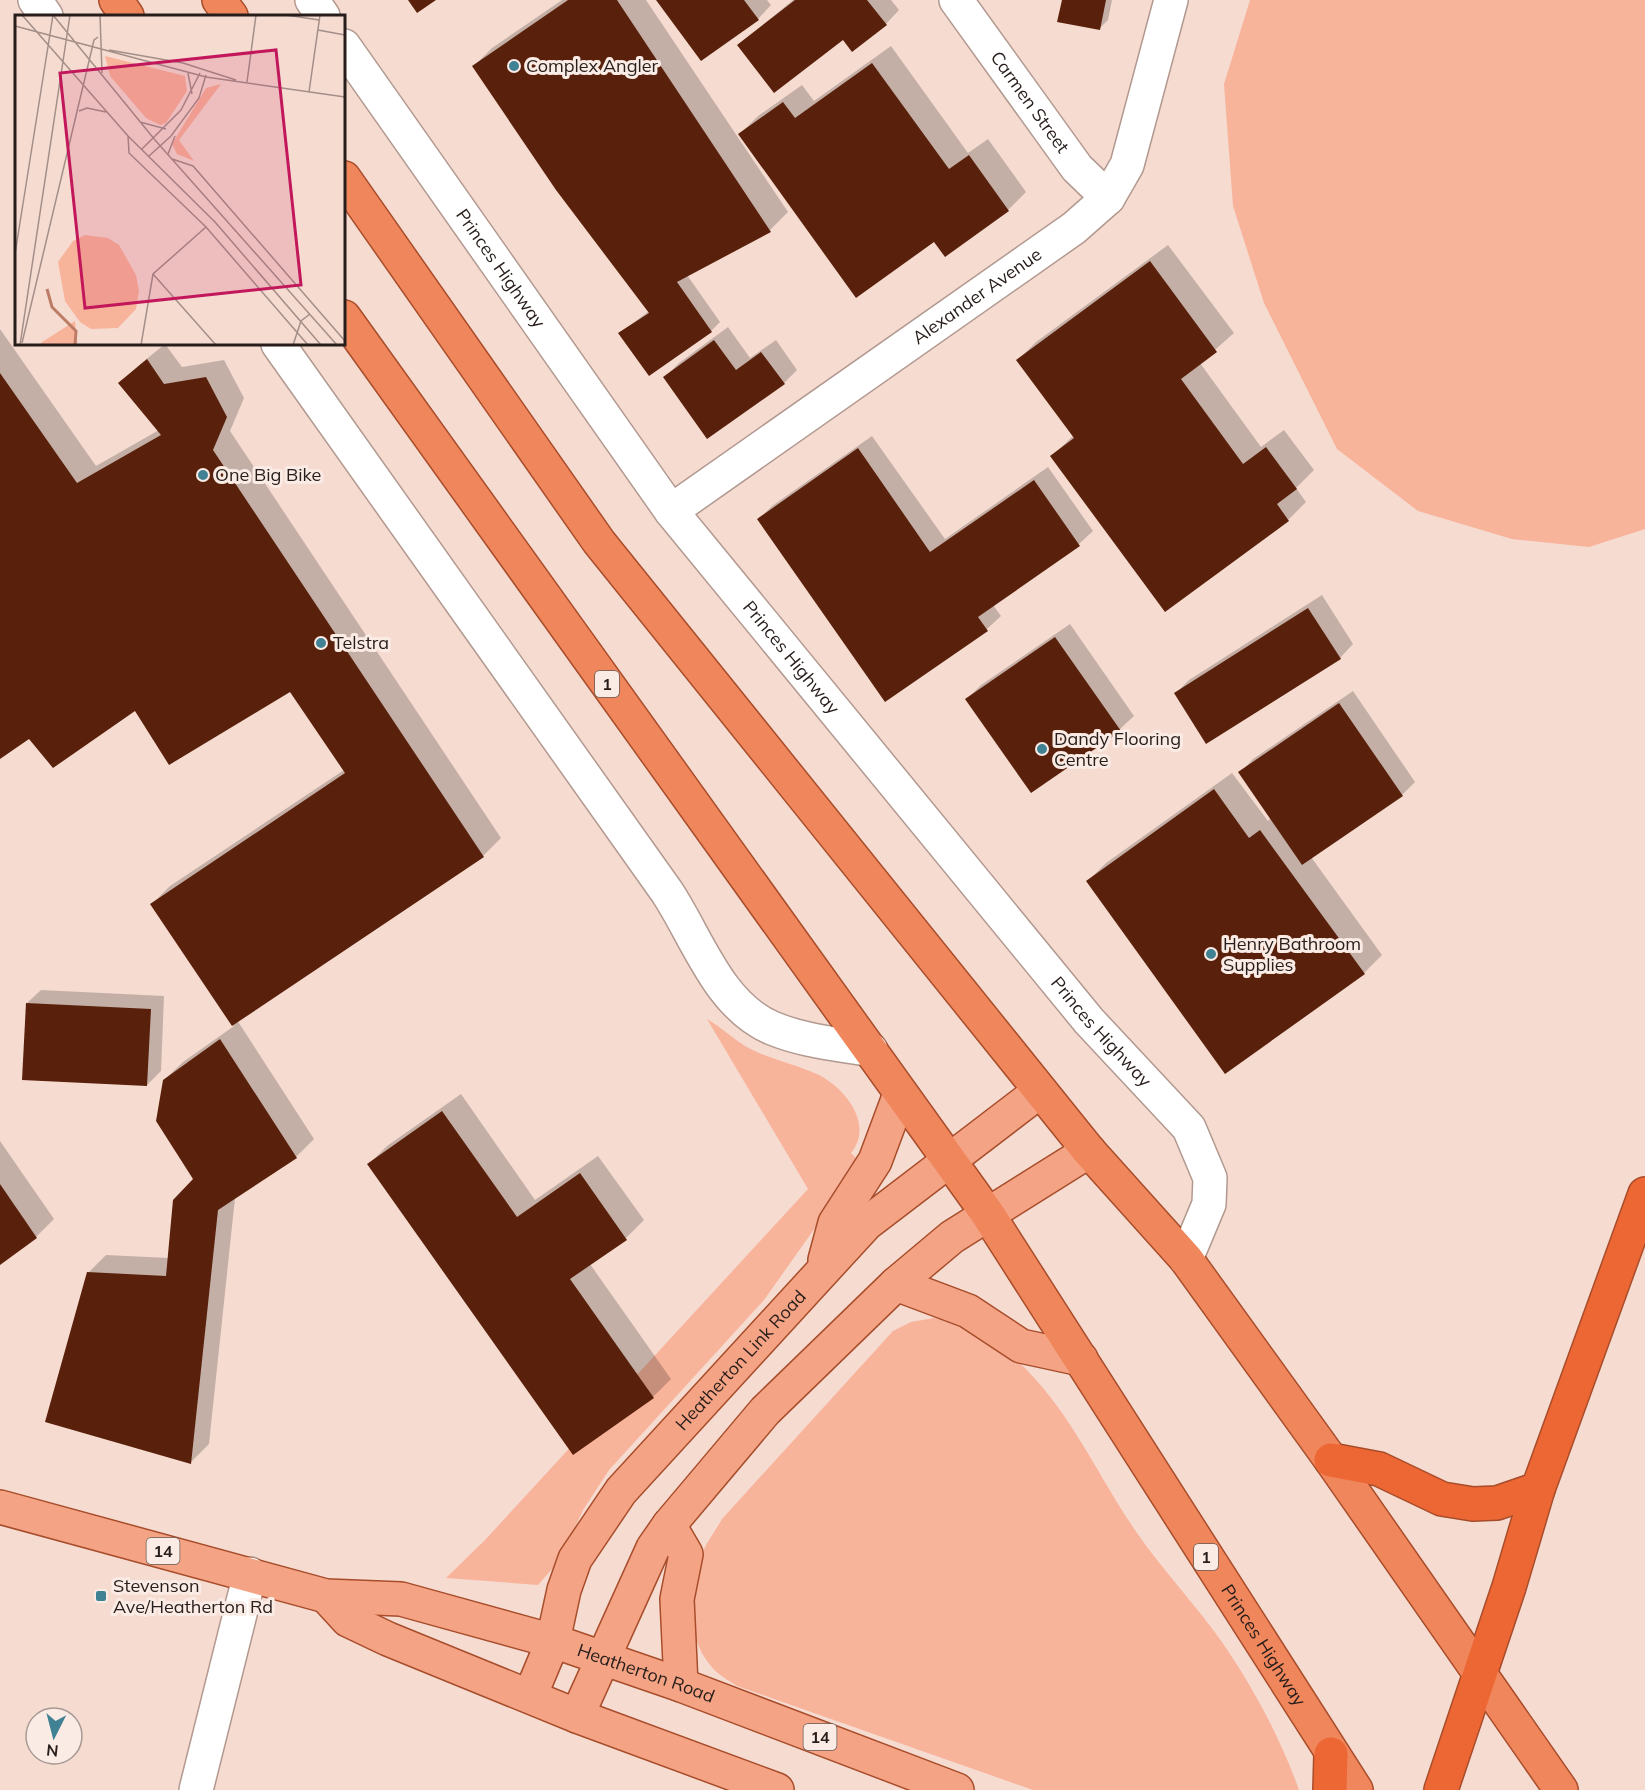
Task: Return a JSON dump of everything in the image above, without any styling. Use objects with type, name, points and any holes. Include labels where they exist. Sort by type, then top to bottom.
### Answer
[{"type":"highway","points":[[116,0],[126,15]]},
{"type":"highway","points":[[219,0],[230,15]]},
{"type":"highway","points":[[345,179],[599,542],[1089,1151],[1186,1259],[1331,1460],[1453,1633],[1479,1676],[1561,1790]]},
{"type":"highway","name":"Princes Highway","points":[[345,318],[987,1213],[1356,1790]]},
{"type":"highway","points":[[1441,1790],[1509,1587],[1538,1489],[1645,1194]]},
{"type":"highway","points":[[1331,1460],[1379,1469],[1442,1499],[1473,1504],[1497,1503],[1538,1489]]},
{"type":"highway","points":[[1330,1790],[1331,1754]]},
{"type":"main road","name":"Heatherton Link Road","points":[[530,1696],[554,1641],[564,1590],[575,1559],[621,1491],[728,1377],[822,1268],[866,1224],[1040,1091]]},
{"type":"main road","points":[[822,1268],[835,1223],[875,1161],[900,1094]]},
{"type":"main road","points":[[577,1716],[638,1578],[669,1525],[765,1411],[896,1284],[952,1237],[1089,1151]]},
{"type":"main road","points":[[896,1284],[968,1311],[1022,1346],[1081,1359]]},
{"type":"main road","name":"Heatherton Road","points":[[0,1507],[326,1596],[401,1599],[554,1641],[681,1685],[957,1790]]},
{"type":"main road","points":[[669,1525],[686,1554],[677,1599],[681,1685]]},
{"type":"main road","points":[[326,1596],[348,1620],[577,1716],[714,1769],[777,1790]]},
{"type":"street","points":[[35,0],[45,15]]},
{"type":"street","points":[[312,0],[322,15]]},
{"type":"street","name":"Carmen Street","points":[[956,0],[1077,168],[1108,198]]},
{"type":"street","name":"Alexander Avenue","points":[[671,511],[1074,228],[1108,198],[1127,165],[1171,0]]},
{"type":"street","name":"Princes Highway","points":[[345,47],[671,511],[1089,1021],[1189,1128],[1210,1178],[1209,1204],[1186,1259]]},
{"type":"street","points":[[279,345],[667,892],[722,984],[748,1013],[771,1027],[802,1038],[871,1050]]},
{"type":"street","points":[[196,1790],[250,1574]]},
{"type":"shaded area","points":[[1250,0],[1645,0],[1645,529],[1589,547],[1512,539],[1418,511],[1337,449],[1264,303],[1233,206],[1224,84]]},
{"type":"shaded area","points":[[707,1019],[745,1046],[819,1075],[839,1089],[854,1109],[858,1120],[860,1131],[851,1153],[861,1163],[764,1300],[609,1470],[583,1510],[560,1560],[538,1585],[446,1578],[485,1540],[808,1189]]},
{"type":"shaded area","points":[[934,1318],[963,1326],[990,1341],[1027,1370],[1051,1398],[1137,1533],[1214,1631],[1235,1662],[1275,1733],[1299,1790],[1033,1790],[737,1686],[711,1666],[703,1654],[693,1626],[692,1595],[703,1551],[722,1519],[893,1331],[911,1322]]},
{"type":"building","points":[[408,0],[436,0],[417,13]]},
{"type":"building","points":[[568,0],[617,0],[771,232],[677,282],[712,332],[649,376],[618,333],[649,313],[556,190],[472,66]]},
{"type":"building","points":[[656,0],[744,0],[759,20],[701,61]]},
{"type":"building","points":[[795,0],[867,0],[887,25],[852,52],[843,40],[774,93],[737,45]]},
{"type":"building","points":[[1062,0],[1106,0],[1100,30],[1057,22]]},
{"type":"building","points":[[872,63],[949,169],[969,155],[1009,211],[945,257],[934,242],[856,298],[738,134],[783,102],[795,118]]},
{"type":"building","points":[[1150,261],[1217,352],[1181,379],[1243,464],[1266,447],[1297,489],[1277,504],[1289,521],[1165,612],[1050,456],[1074,438],[1016,360]]},
{"type":"building","points":[[714,340],[736,370],[761,352],[785,384],[707,439],[663,377]]},
{"type":"building","points":[[147,359],[164,384],[206,377],[227,417],[213,450],[484,857],[232,1026],[150,904],[345,773],[290,692],[169,765],[135,711],[53,768],[29,739],[0,759],[0,373],[77,483],[161,435],[118,383]]},
{"type":"building","points":[[858,448],[930,552],[1034,480],[1080,546],[978,617],[988,631],[885,702],[757,519]]},
{"type":"building","points":[[1308,608],[1341,659],[1206,744],[1174,693]]},
{"type":"building","points":[[1055,637],[1121,731],[1031,793],[965,699]]},
{"type":"building","points":[[1339,703],[1403,796],[1302,865],[1238,772]]},
{"type":"building","points":[[1214,789],[1249,838],[1260,830],[1365,974],[1225,1074],[1086,881]]},
{"type":"building","points":[[26,1003],[151,1009],[147,1086],[22,1080]]},
{"type":"building","points":[[220,1039],[297,1158],[218,1210],[191,1464],[45,1422],[87,1272],[166,1276],[173,1200],[193,1179],[156,1121],[163,1080]]},
{"type":"building","points":[[442,1111],[517,1217],[580,1173],[627,1240],[570,1279],[654,1398],[573,1455],[367,1164]]},
{"type":"building","points":[[0,1184],[37,1238],[0,1265]]},
{"type":"place","name":"Complex Angler","points":[[514,66]]},
{"type":"place","name":"One Big Bike","points":[[203,475]]},
{"type":"place","name":"Telstra","points":[[321,643]]},
{"type":"place","name":"Dandy Flooring Centre","points":[[1042,749]]},
{"type":"place","name":"Henry Bathroom Supplies","points":[[1211,954]]},
{"type":"place","name":"Stevenson Ave/Heatherton Rd","points":[[101,1596]]}]
